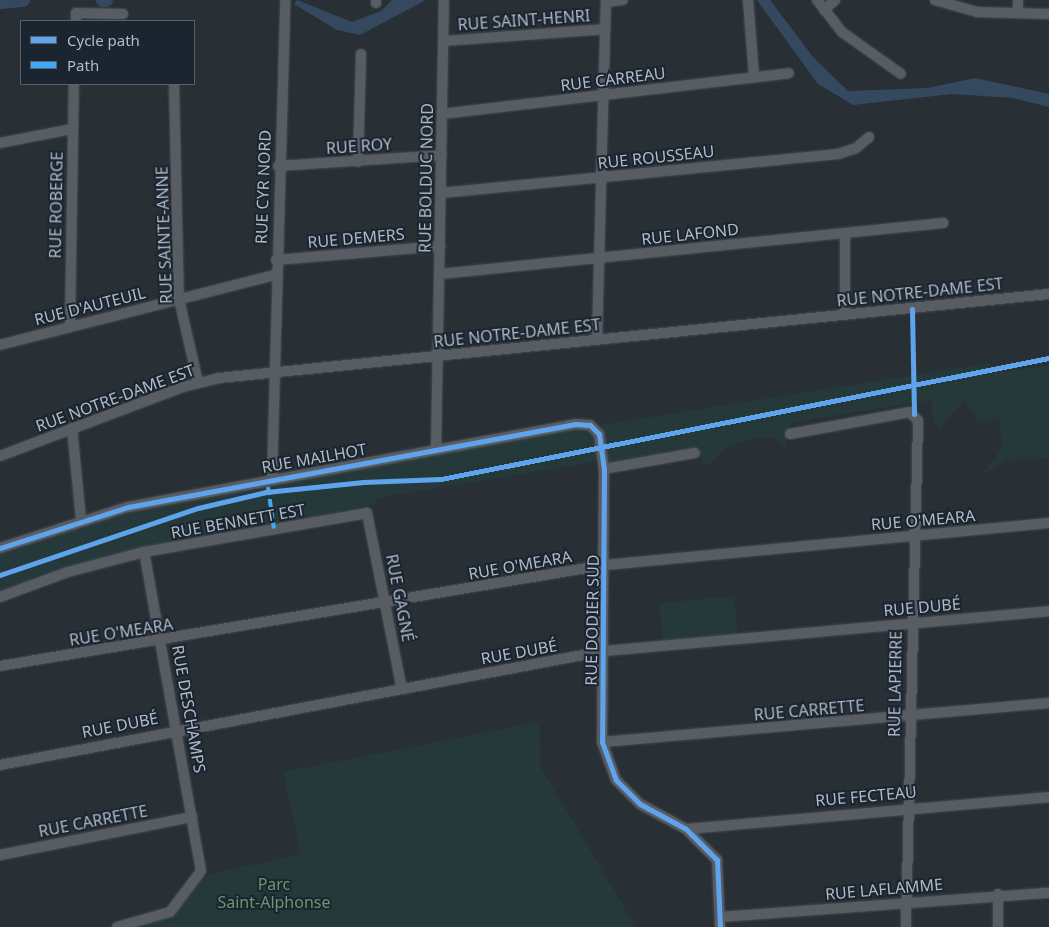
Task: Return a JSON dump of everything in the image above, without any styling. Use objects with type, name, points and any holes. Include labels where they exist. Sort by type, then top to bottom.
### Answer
[{"type":"street","name":"RUE BOLDUC NORD","points":[[436,450],[444,0]]},
{"type":"street","points":[[597,340],[606,1],[623,0]]},
{"type":"street","points":[[748,0],[754,76]]},
{"type":"street","points":[[817,0],[842,32],[901,74]]},
{"type":"street","points":[[824,10],[835,0]]},
{"type":"street","points":[[935,0],[977,12],[1049,14]]},
{"type":"street","points":[[1018,0],[1018,13]]},
{"type":"street","name":"RUE CYR NORD","points":[[272,478],[272,374],[284,3]]},
{"type":"street","points":[[76,20],[76,13],[124,14]]},
{"type":"street","name":"RUE SAINT-HENRI","points":[[444,42],[606,29]]},
{"type":"street","points":[[358,162],[361,54]]},
{"type":"street","name":"RUE CARREAU","points":[[442,114],[788,73]]},
{"type":"street","name":"RUE ROBERGE","points":[[70,327],[74,85]]},
{"type":"street","name":"RUE SAINTE-ANNE","points":[[174,85],[179,299],[198,382]]},
{"type":"street","points":[[0,143],[72,129]]},
{"type":"street","name":"RUE ROUSSEAU","points":[[441,193],[838,154],[856,148],[869,137]]},
{"type":"street","name":"RUE ROY","points":[[278,166],[442,156]]},
{"type":"street","name":"RUE LAFOND","points":[[440,274],[943,222]]},
{"type":"street","points":[[845,315],[846,233]]},
{"type":"street","name":"RUE DEMERS","points":[[276,260],[440,246]]},
{"type":"street","name":"RUE D'AUTEUIL","points":[[0,345],[275,275]]},
{"type":"street","name":"RUE NOTRE-DAME EST","points":[[0,456],[198,382],[1049,294]]},
{"type":"street","name":"RUE LAPIERRE","points":[[790,434],[914,414],[918,421],[909,716],[906,927]]},
{"type":"street","name":"RUE MAILHOT","points":[[0,548],[81,520],[272,478],[585,424],[599,434],[604,469]]},
{"type":"street","points":[[72,428],[81,520]]},
{"type":"street","points":[[604,469],[695,454]]},
{"type":"street","name":"RUE DODIER SUD","points":[[604,469],[605,565],[602,742],[616,780],[640,804],[686,829],[717,860],[720,922]]},
{"type":"street","name":"RUE BENNETT EST","points":[[0,597],[68,572],[144,552],[367,513]]},
{"type":"street","name":"RUE GAGNÉ","points":[[367,513],[402,689]]},
{"type":"street","name":"RUE O'MEARA","points":[[0,666],[386,604],[605,565],[1049,523]]},
{"type":"street","name":"RUE DESCHAMPS","points":[[117,927],[170,912],[201,872],[162,640],[144,552]]},
{"type":"street","name":"RUE DUBÉ","points":[[0,765],[176,729],[604,652],[1049,611]]},
{"type":"street","name":"RUE CARRETTE","points":[[602,742],[1049,703]]},
{"type":"street","name":"RUE FECTEAU","points":[[686,829],[908,807],[1049,797]]},
{"type":"street","name":"RUE CARRETTE","points":[[0,854],[192,817]]},
{"type":"street","name":"RUE LAFLAMME","points":[[720,922],[998,894],[1049,893]]},
{"type":"street","points":[[998,894],[998,927]]},
{"type":"green space","points":[[991,363],[992,373],[1049,366],[1049,459],[1007,460],[981,475],[1002,449],[999,419],[978,422],[965,399],[940,429],[933,422],[931,400],[794,422],[788,429],[785,449],[775,437],[760,437],[726,447],[710,464],[703,463],[698,450],[607,466],[606,460],[376,498],[376,504],[70,566],[0,592],[0,554],[120,515],[581,428]]},
{"type":"green space","points":[[734,596],[738,639],[663,646],[659,603]]},
{"type":"green space","name":"Parc Saint-Alphonse","points":[[539,722],[541,768],[636,927],[134,927],[160,917],[197,877],[301,854],[283,772]]},
{"type":"water","points":[[297,0],[352,22],[381,11],[392,0],[426,0],[360,35],[337,30],[294,4]]},
{"type":"water","points":[[757,0],[770,0],[813,57],[848,91],[928,88],[975,78],[1049,94],[1049,107],[1013,98],[952,94],[853,105],[818,84]]},
{"type":"waterway","points":[[0,2],[23,0]]},
{"type":"marked path","points":[[268,487],[274,529]]},
{"type":"cycle path","points":[[912,309],[914,414]]},
{"type":"cycle path","points":[[0,575],[198,508],[266,492],[363,482],[441,479],[1049,358]]},
{"type":"cycle path","points":[[0,548],[128,507],[575,424],[590,425],[599,434],[604,469],[602,742],[616,780],[640,804],[686,829],[717,860],[720,927]]}]
